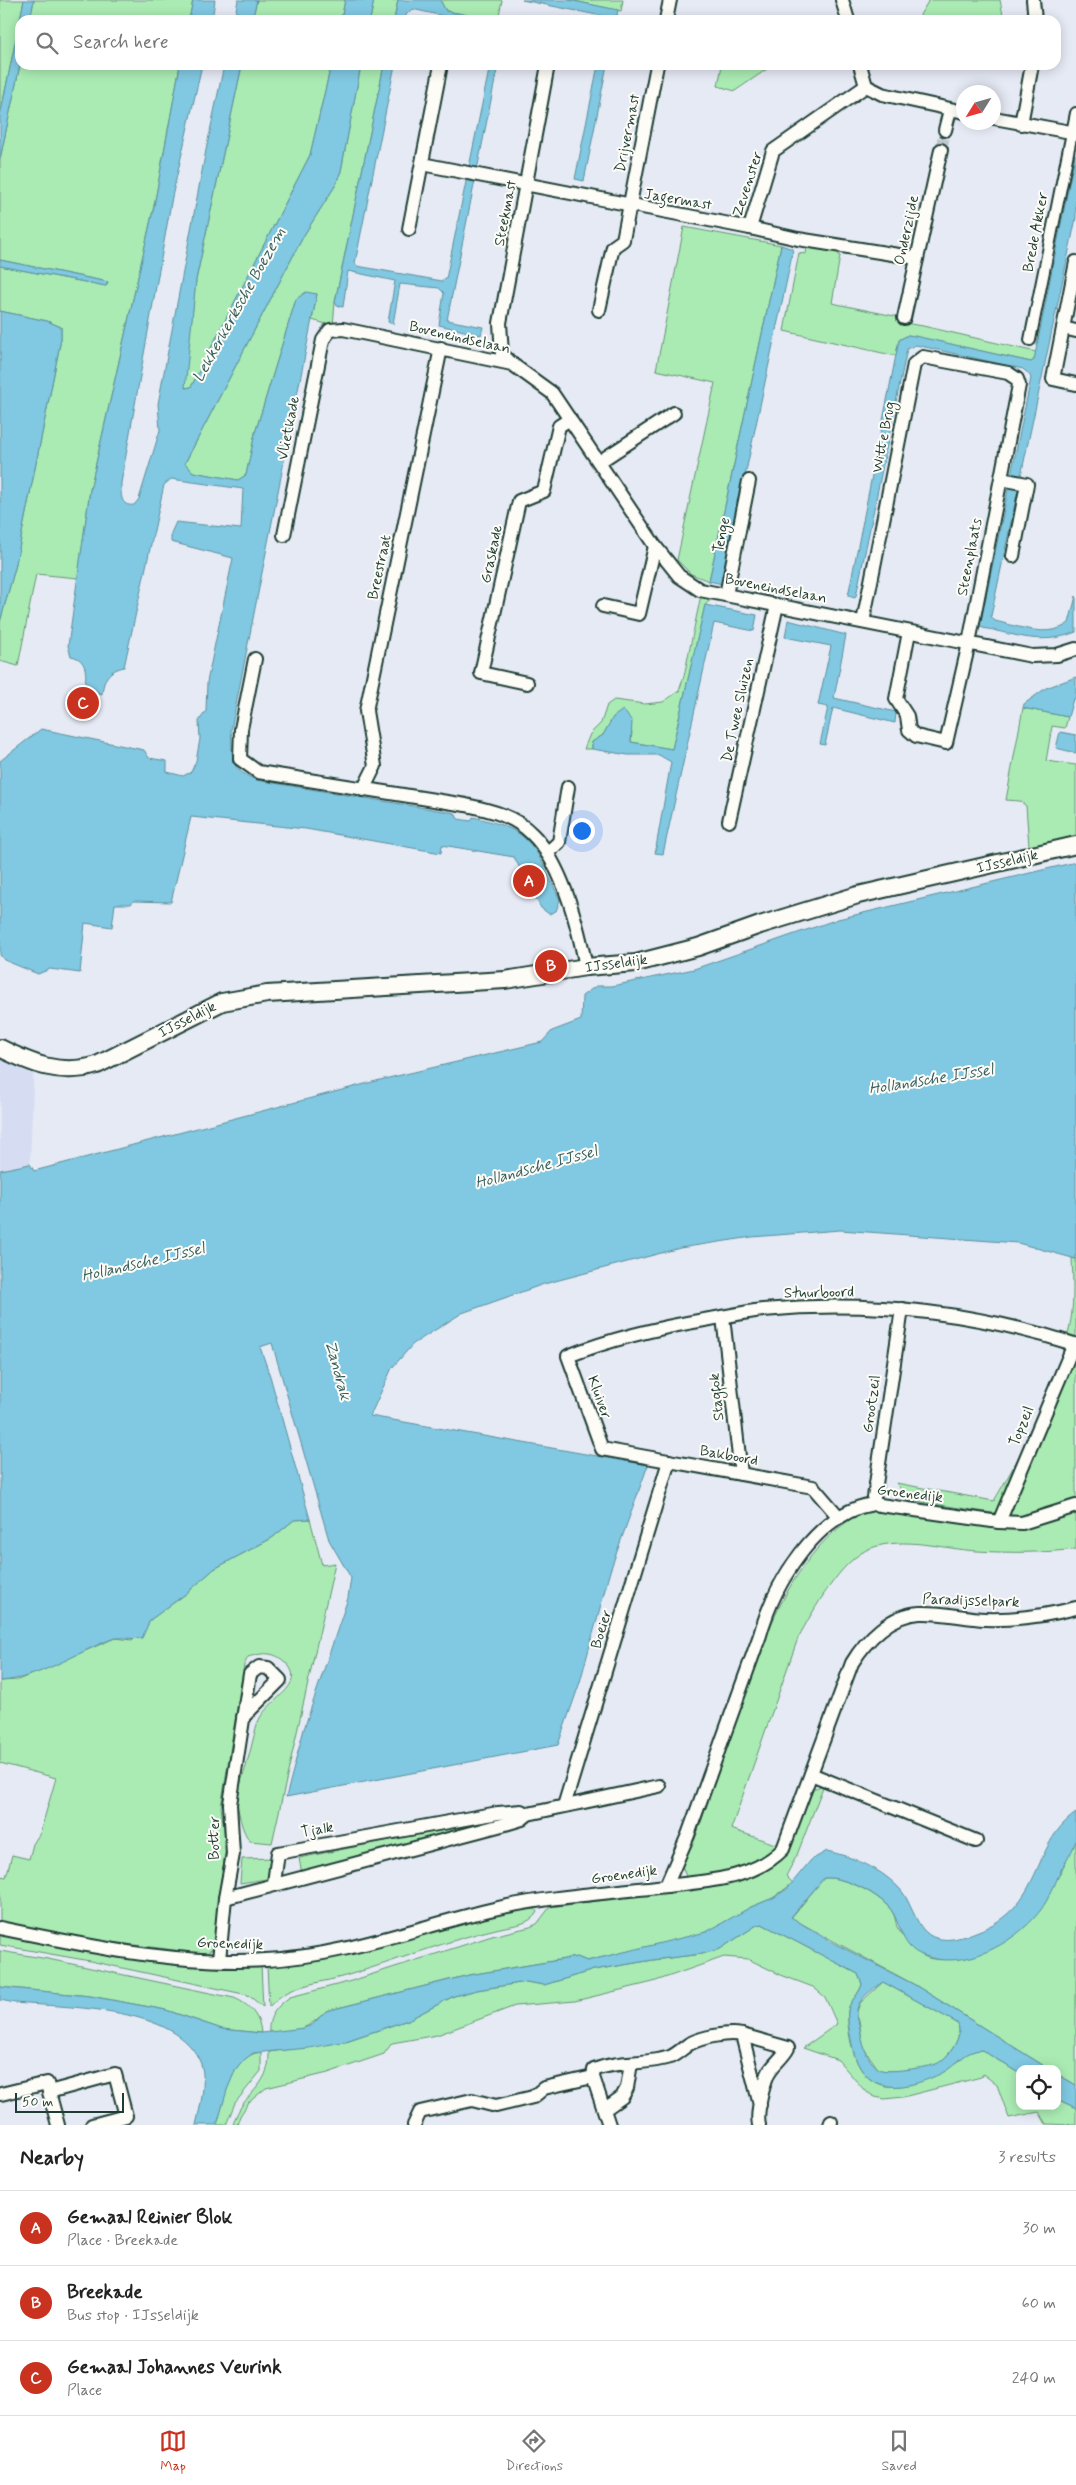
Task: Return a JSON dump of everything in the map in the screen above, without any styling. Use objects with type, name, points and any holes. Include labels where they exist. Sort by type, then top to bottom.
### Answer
[{"type":"street","points":[[667,15],[670,0]]},
{"type":"street","points":[[842,0],[846,15]]},
{"type":"street","points":[[1033,0],[1034,15]]},
{"type":"street","points":[[409,229],[440,70]]},
{"type":"street","name":"Steekmast","points":[[512,364],[502,354],[500,323],[547,70]]},
{"type":"street","name":"Drijvermast","points":[[629,206],[656,70]]},
{"type":"street","points":[[861,70],[866,86],[882,94],[956,111]]},
{"type":"street","points":[[1021,124],[1031,70]]},
{"type":"street","name":"Zevenster","points":[[866,86],[773,151],[750,228],[798,239],[917,258]]},
{"type":"street","points":[[945,130],[950,110]]},
{"type":"street","name":"Brede Akker","points":[[1030,340],[1074,132],[1076,113]]},
{"type":"street","points":[[1001,120],[1074,132]]},
{"type":"street","name":"Onderzijde","points":[[904,318],[941,150]]},
{"type":"street","name":"Jagermast","points":[[422,164],[629,206],[750,228]]},
{"type":"street","name":"Jagermast","points":[[599,310],[613,247],[623,240],[629,206]]},
{"type":"street","points":[[1076,262],[1053,379],[1076,384]]},
{"type":"street","points":[[1063,328],[1076,331]]},
{"type":"street","name":"Boveneindselaan","points":[[330,330],[343,329],[512,364],[552,393],[655,546],[679,576],[700,590],[1032,656],[1057,655],[1076,649]]},
{"type":"street","name":"Vlietkade","points":[[284,535],[323,340],[330,330]]},
{"type":"street","name":"Breestraat","points":[[363,790],[368,784],[374,766],[366,711],[441,348]]},
{"type":"street","name":"Witte Brug","points":[[863,622],[914,364],[922,357],[1008,373],[1016,379]]},
{"type":"street","name":"Steenplaats","points":[[1013,556],[1019,385],[1016,379]]},
{"type":"street","points":[[599,462],[674,413]]},
{"type":"street","name":"Graskade","points":[[527,683],[481,673],[519,501],[544,491],[559,426],[570,419]]},
{"type":"street","name":"Steenplaats","points":[[969,642],[1017,480]]},
{"type":"street","name":"Tenge","points":[[726,595],[749,481]]},
{"type":"street","points":[[604,606],[639,614],[655,546]]},
{"type":"street","name":"De Twee Sluizen","points":[[730,821],[776,605]]},
{"type":"street","points":[[909,632],[896,699],[907,716],[909,730],[916,736],[946,743],[969,642]]},
{"type":"street","points":[[255,658],[241,729],[240,759],[258,772],[488,810],[520,824],[532,834],[547,853],[558,874],[573,914],[586,967]]},
{"type":"street","points":[[547,853],[559,842],[568,787]]},
{"type":"street","name":"IJsseldijk","points":[[0,1048],[51,1069],[68,1071],[97,1065],[222,1002],[267,994],[505,980],[586,967],[636,963],[698,947],[760,925],[858,895],[1076,845]]},
{"type":"street","name":"Stuurboord","points":[[568,1356],[597,1344],[644,1332],[761,1310],[802,1307],[902,1309],[945,1313],[1024,1328],[1074,1344]]},
{"type":"street","name":"Grootzeil","points":[[873,1504],[902,1309]]},
{"type":"street","name":"Stagfok","points":[[723,1317],[741,1474]]},
{"type":"street","name":"Topzeil","points":[[999,1522],[1074,1344]]},
{"type":"street","name":"Kluiver","points":[[568,1356],[602,1449]]},
{"type":"street","name":"Bakboord","points":[[602,1449],[812,1487],[838,1516]]},
{"type":"street","name":"Boeier","points":[[564,1806],[669,1461]]},
{"type":"street","name":"Groenedijk","points":[[0,1928],[104,1948],[219,1960],[264,1961],[320,1955],[508,1906],[666,1886],[688,1835],[760,1635],[766,1612],[811,1541],[838,1516],[857,1506],[873,1504],[999,1522],[1022,1523],[1076,1506]]},
{"type":"street","name":"Paradijsselpark","points":[[666,1886],[716,1880],[760,1868],[772,1861],[783,1849],[852,1663],[861,1648],[878,1632],[906,1616],[920,1613],[985,1619],[1023,1619],[1076,1608]]},
{"type":"street","name":"Botter","points":[[219,1960],[225,1898],[233,1854],[230,1804],[243,1716]]},
{"type":"street","points":[[811,1774],[976,1841]]},
{"type":"street","name":"Tjalk","points":[[225,1898],[502,1825],[522,1819],[528,1814],[659,1786]]},
{"type":"street","name":"Tjalk","points":[[274,1884],[278,1853],[498,1813],[520,1811],[528,1814]]},
{"type":"street","points":[[392,1832],[397,1852]]},
{"type":"street","points":[[609,2125],[605,2108],[593,2077],[594,2070],[604,2065],[631,2063],[672,2056],[691,2043],[731,2033],[788,2048],[768,2072],[757,2116],[759,2125]]},
{"type":"street","points":[[742,2035],[760,2105]]},
{"type":"street","points":[[605,2108],[622,2096],[627,2088],[631,2063]]},
{"type":"street","points":[[49,2092],[115,2074],[127,2120],[92,2125]]},
{"type":"street","points":[[414,2125],[420,2112],[472,2100],[496,2106],[533,2097],[544,2088],[593,2077]]},
{"type":"street","points":[[1,2094],[46,2083],[58,2125]]},
{"type":"shaded area","points":[[0,1047],[34,1062],[30,1164],[0,1171]]},
{"type":"green space","points":[[0,0],[24,0],[21,15],[15,15],[15,44],[0,116]]},
{"type":"green space","points":[[34,0],[193,0],[190,15],[31,15]]},
{"type":"green space","points":[[257,0],[345,0],[342,15],[253,15]]},
{"type":"green space","points":[[374,0],[398,0],[395,15],[371,15]]},
{"type":"green space","points":[[440,0],[502,0],[499,15],[469,15],[446,11]]},
{"type":"green space","points":[[569,0],[623,0],[621,11]]},
{"type":"green space","points":[[929,0],[1000,0],[1003,15],[920,15]]},
{"type":"green space","points":[[19,70],[179,70],[154,206],[90,490],[78,578],[36,574],[18,666],[0,661],[0,622],[15,568],[61,339],[61,327],[47,321],[0,311],[0,266],[106,286],[108,282],[0,260],[0,159]]},
{"type":"green space","points":[[241,70],[330,70],[310,155],[191,387],[184,388],[196,280]]},
{"type":"green space","points":[[360,70],[383,70],[335,302],[333,326],[312,320],[317,294],[296,299],[255,433],[246,475],[238,480],[193,472],[185,463],[304,235],[335,186],[341,171]]},
{"type":"green space","points":[[721,70],[766,70],[735,91],[718,86]]},
{"type":"green space","points":[[684,227],[781,245],[709,581],[691,574],[677,560],[715,383],[656,370]]},
{"type":"green space","points":[[807,247],[834,249],[840,256],[832,303],[899,317],[898,322],[1036,352],[1034,360],[1031,362],[908,335],[899,340],[896,356],[784,331],[799,253],[806,254]]},
{"type":"green space","points":[[701,595],[713,598],[705,605],[672,749],[631,742],[632,732],[608,726],[603,735],[592,742],[592,749],[584,749],[590,734],[601,723],[607,705],[614,700],[645,704],[663,702],[679,691],[684,676]]},
{"type":"green space","points":[[1023,708],[1068,717],[1065,728],[1052,726],[1046,761],[1076,765],[1076,837],[1029,846],[1026,806],[1020,801],[1006,800]]},
{"type":"green space","points":[[1072,1258],[1076,1259],[1076,1500],[1017,1517],[909,1500],[896,1483],[994,1501],[1030,1436],[1051,1391],[1059,1367],[1072,1311]]},
{"type":"green space","points":[[872,1507],[1022,1530],[1076,1511],[1076,1549],[1002,1552],[897,1543],[871,1548],[849,1563],[829,1587],[798,1638],[731,1829],[778,1845],[769,1854],[748,1865],[723,1872],[686,1877],[682,1865],[695,1839],[760,1651],[786,1594],[802,1568],[822,1544],[845,1523]]},
{"type":"green space","points":[[310,1519],[322,1565],[335,1563],[272,1843],[250,1841],[242,1826],[235,1798],[259,1720],[265,1711],[286,1691],[293,1677],[291,1669],[284,1661],[271,1654],[248,1657],[244,1665],[221,1807],[226,1847],[218,1900],[215,1947],[206,1954],[95,1940],[0,1924],[0,1876],[6,1877],[12,1855],[29,1859],[33,1844],[40,1833],[56,1778],[0,1763],[0,1681],[18,1680],[115,1638],[132,1640],[150,1620],[187,1593],[214,1569],[272,1538],[294,1520]]},
{"type":"green space","points":[[820,1786],[823,1787],[797,1855],[786,1876],[793,1883],[773,1898],[751,1907],[706,1933],[587,1961],[577,1957],[469,1975],[326,2011],[307,2026],[294,2031],[269,2032],[270,2021],[274,2012],[290,1997],[348,1982],[492,1936],[530,1927],[537,1924],[550,1907],[717,1886],[763,1873],[776,1865],[788,1853],[813,1790]]},
{"type":"green space","points":[[520,1814],[302,1874],[299,1858]]},
{"type":"green space","points":[[1076,1840],[1076,2085],[1061,2076],[1061,2065],[1043,2065],[915,1985],[791,1918],[824,1878],[842,1880],[872,1893],[888,1906],[893,1913],[901,1934],[923,1956],[939,1960],[959,1958],[984,1951],[1004,1942],[1020,1930],[1034,1916],[1056,1882]]},
{"type":"green space","points":[[274,1858],[273,1878],[240,1883],[242,1859]]},
{"type":"green space","points":[[535,1909],[537,1912],[526,1922],[461,1938],[345,1976],[294,1989],[277,1999],[269,2007],[267,1966],[321,1960],[509,1912]]},
{"type":"green space","points":[[762,1924],[858,1974],[862,1984],[849,2007],[849,2033],[854,2054],[862,2071],[873,2081],[886,2086],[915,2083],[959,2061],[969,2052],[982,2050],[1016,2071],[1016,2110],[1061,2110],[1061,2101],[1076,2108],[1076,2125],[1046,2124],[1039,2112],[1009,2118],[997,2085],[983,2074],[981,2077],[903,2097],[885,2099],[875,2097],[865,2091],[838,2060],[803,2048],[837,2024],[825,1997],[813,1987],[781,1975],[748,1959],[724,1957],[653,1982],[575,2001],[515,2006],[437,2035],[392,2043],[384,2054],[328,2073],[266,2088],[249,2102],[240,2116],[237,2125],[233,2125],[237,2114],[265,2075],[269,2052],[343,2042],[408,2020],[454,1996],[477,1990],[526,1982],[544,1985],[594,1970],[702,1954],[720,1949],[757,1925]]},
{"type":"green space","points":[[0,1935],[49,1945],[150,1960],[261,1966],[263,2007],[248,1995],[90,1961],[0,1945]]},
{"type":"green space","points":[[0,1951],[48,1959],[234,1998],[253,2011],[261,2033],[222,2029],[166,2010],[90,1996],[0,1987]]},
{"type":"green space","points":[[883,1982],[957,2023],[959,2033],[955,2045],[939,2063],[909,2070],[879,2070],[863,2047],[859,2020],[856,2015],[860,2003]]},
{"type":"green space","points":[[261,2052],[261,2071],[235,2103],[226,2125],[217,2125],[226,2092],[236,2070],[242,2061],[251,2055]]},
{"type":"water","points":[[24,0],[34,0],[31,15],[21,15]]},
{"type":"water","points":[[193,0],[215,0],[213,15],[190,15]]},
{"type":"water","points":[[238,0],[257,0],[253,15],[235,15]]},
{"type":"water","points":[[345,0],[374,0],[371,15],[342,15]]},
{"type":"water","points":[[398,0],[440,0],[446,11],[467,15],[439,15],[412,9],[406,15],[395,15]]},
{"type":"water","points":[[522,0],[569,0],[618,10],[617,15],[597,15]]},
{"type":"water","points":[[15,44],[15,70],[19,70],[0,159],[0,116]]},
{"type":"water","name":"Lekkerkerksche Boezem","points":[[179,70],[201,70],[172,197],[121,483],[122,499],[129,505],[134,505],[139,499],[160,430],[158,404],[223,70],[241,70],[196,280],[185,388],[191,387],[310,155],[330,70],[360,70],[341,171],[335,186],[304,235],[185,463],[193,472],[238,480],[246,475],[255,433],[296,299],[306,292],[317,294],[231,730],[233,761],[240,771],[256,780],[455,813],[458,819],[471,821],[473,817],[509,828],[521,835],[530,844],[544,866],[560,900],[556,911],[549,914],[541,908],[514,857],[442,845],[441,853],[306,829],[191,817],[171,902],[133,901],[131,904],[115,904],[112,927],[85,923],[80,973],[50,969],[38,974],[4,960],[0,955],[0,761],[41,729],[144,750],[149,758],[167,761],[167,772],[183,776],[191,772],[196,761],[200,739],[199,721],[206,711],[207,682],[233,558],[171,542],[171,533],[176,522],[241,529],[243,489],[171,479],[164,485],[124,667],[107,676],[102,694],[84,689],[85,669],[81,661],[71,656],[68,646],[90,490],[154,206]]},
{"type":"water","points":[[383,70],[394,70],[355,263],[357,266],[442,281],[446,279],[489,70],[497,70],[447,320],[483,327],[481,335],[439,325],[444,293],[439,288],[400,284],[393,324],[388,322],[395,281],[348,271],[343,307],[337,306],[335,302]]},
{"type":"water","points":[[597,70],[606,70],[584,181],[575,179]]},
{"type":"water","points":[[1075,154],[1076,218],[991,616],[995,621],[1033,630],[1042,631],[1061,628],[1069,623],[1076,596],[1076,632],[1040,639],[1019,636],[980,626],[1031,378],[1029,374],[1023,369],[916,345],[907,349],[856,596],[855,598],[848,596],[899,340],[908,335],[915,336],[1031,362],[1034,360]]},
{"type":"water","points":[[781,245],[793,249],[722,584],[709,581]]},
{"type":"water","points":[[0,260],[108,282],[106,286],[0,266]]},
{"type":"water","points":[[0,311],[47,321],[61,327],[61,339],[15,568],[0,622]]},
{"type":"water","points":[[705,605],[757,615],[754,631],[714,623],[663,854],[655,853],[671,762],[659,755],[628,755],[592,749],[592,742],[603,735],[613,717],[623,710],[632,721],[631,742],[672,749]]},
{"type":"water","points":[[788,620],[846,635],[834,698],[896,712],[895,723],[833,708],[825,745],[820,744],[828,707],[818,705],[831,646],[785,637]]},
{"type":"water","points":[[1076,677],[1076,699],[1073,699],[1068,717],[1023,708],[1024,704],[1046,688]]},
{"type":"water","points":[[1060,732],[1076,735],[1076,753],[1056,748]]},
{"type":"water","points":[[1076,862],[1076,1259],[1018,1243],[840,1230],[752,1237],[680,1248],[544,1284],[462,1313],[413,1344],[392,1368],[370,1416],[648,1465],[610,1571],[580,1682],[558,1745],[286,1797],[304,1729],[348,1598],[351,1578],[329,1540],[272,1343],[260,1347],[270,1376],[310,1519],[294,1520],[272,1538],[214,1569],[187,1593],[150,1620],[142,1638],[112,1639],[43,1671],[29,1676],[0,1681],[0,1170],[30,1164],[34,1171],[380,1080],[542,1042],[552,1031],[581,1020],[582,996],[596,986],[612,986],[694,969],[838,919]]},
{"type":"water","points":[[1076,1813],[1075,1843],[1040,1911],[1017,1934],[987,1951],[971,1957],[955,1960],[938,1959],[915,1952],[903,1937],[888,1906],[872,1893],[842,1880],[824,1878],[791,1917],[826,1939],[915,1985],[1043,2065],[1016,2065],[1016,2071],[982,2050],[971,2052],[944,2072],[915,2084],[887,2086],[875,2082],[865,2074],[857,2062],[849,2028],[849,2007],[862,1984],[858,1974],[762,1924],[757,1925],[720,1949],[702,1954],[594,1970],[544,1985],[526,1982],[477,1990],[454,1996],[408,2020],[343,2042],[309,2048],[253,2053],[235,2071],[227,2090],[217,2125],[196,2125],[201,2103],[203,2071],[201,2064],[189,2045],[170,2030],[146,2020],[119,2013],[0,2000],[0,1987],[90,1996],[166,2010],[222,2029],[261,2033],[304,2028],[312,2025],[326,2011],[469,1975],[577,1957],[587,1961],[706,1932],[787,1889],[811,1860],[827,1851],[847,1856],[865,1864],[891,1880],[903,1893],[919,1923],[929,1935],[941,1939],[956,1938],[976,1932],[998,1921],[1015,1907],[1035,1875],[1050,1841],[1061,1826]],"holes":[[[883,1982],[957,2023],[959,2034],[954,2046],[936,2064],[890,2071],[883,2070],[879,2069],[871,2061],[865,2050],[857,2008],[866,1995]]]},
{"type":"water","points":[[1061,2076],[1076,2085],[1076,2108],[1061,2101]]},
{"type":"tunnel","points":[[941,150],[945,130]]},
{"type":"place","name":"Gemaal Johannes Veurink","points":[[83,703]]},
{"type":"place","name":"Gemaal Reinier Blok","points":[[529,881]]},
{"type":"place","name":"Breekade","points":[[551,966]]},
{"type":"water label","name":"Hollandsche IJssel","points":[[931,1078]]},
{"type":"water label","name":"Hollandsche IJssel","points":[[536,1166]]},
{"type":"water label","name":"Hollandsche IJssel","points":[[143,1261]]},
{"type":"water label","name":"Zandrak","points":[[339,1370]]}]
